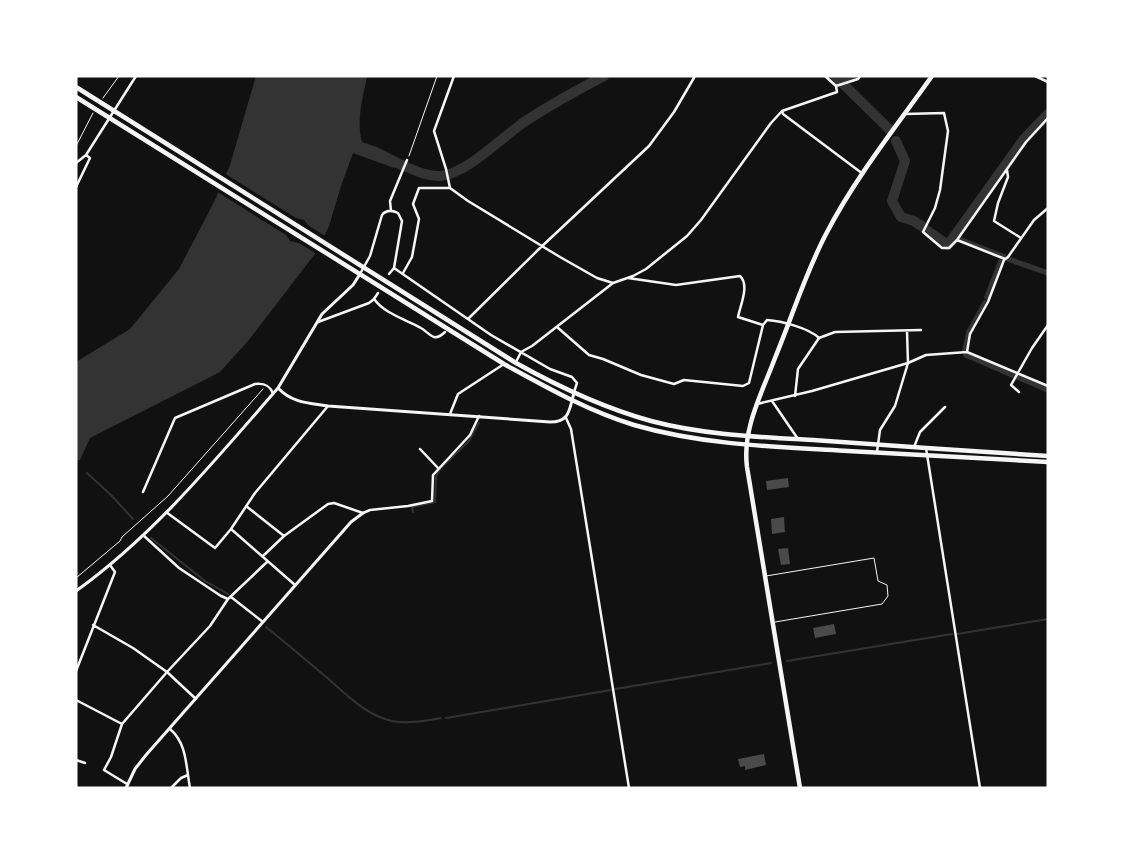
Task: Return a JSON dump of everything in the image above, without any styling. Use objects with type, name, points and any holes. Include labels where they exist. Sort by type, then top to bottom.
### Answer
[{"type":"main road","points":[[800,788],[747,467],[748,436],[757,404],[808,274],[825,236],[862,174],[932,76]]},
{"type":"main road","points":[[76,87],[516,363],[574,393],[602,405],[652,421],[693,430],[748,436],[1048,456]]},
{"type":"main road","points":[[76,97],[504,364],[572,400],[616,419],[693,438],[747,444],[1048,462]]},
{"type":"street","points":[[76,163],[86,155],[136,76]]},
{"type":"street","points":[[450,188],[434,130],[454,76]]},
{"type":"street","points":[[468,319],[648,146],[674,112],[695,76]]},
{"type":"street","points":[[825,76],[838,85]]},
{"type":"street","points":[[838,85],[860,76]]},
{"type":"street","points":[[1035,76],[1048,82]]},
{"type":"street","points":[[516,363],[521,352],[532,346],[613,283],[646,269],[687,236],[782,111],[838,92],[838,85]]},
{"type":"street","points":[[782,111],[783,114],[862,174]]},
{"type":"street","points":[[905,114],[944,113],[948,131],[940,190],[935,208],[922,232],[942,248],[949,248],[957,240],[1026,142],[1048,118]]},
{"type":"street","points":[[76,187],[90,158],[86,155]]},
{"type":"street","points":[[391,211],[390,201],[407,160]]},
{"type":"street","points":[[1007,168],[1008,177],[998,203],[994,221],[1021,238]]},
{"type":"street","points":[[403,273],[412,257],[415,242],[419,220],[418,213],[413,204],[419,188],[450,188],[468,201],[596,278],[613,283]]},
{"type":"street","points":[[966,352],[970,334],[988,302],[1005,260],[1034,220],[1048,209]]},
{"type":"street","points":[[76,591],[110,565],[166,512],[278,388],[317,323],[329,307],[353,285],[370,256],[382,215],[385,212],[391,211],[398,213],[402,221],[394,268],[389,274]]},
{"type":"street","points":[[957,240],[1005,260]]},
{"type":"street","points":[[394,268],[468,319],[521,352],[550,369],[572,377],[576,384],[566,418],[571,429],[629,788]]},
{"type":"street","points":[[627,278],[670,285],[740,276],[746,286],[738,317],[763,325]]},
{"type":"street","points":[[317,323],[363,305],[374,299],[378,293]]},
{"type":"street","points":[[374,299],[391,313],[434,337],[440,336],[445,332]]},
{"type":"street","points":[[556,327],[589,356],[603,359],[641,375],[674,384],[684,380],[743,386],[748,383],[763,325],[767,320],[789,325],[814,334],[819,338]]},
{"type":"street","points":[[1019,392],[1011,385],[1048,325]]},
{"type":"street","points":[[795,396],[798,369],[819,338],[835,332],[921,330]]},
{"type":"street","points":[[877,452],[880,430],[895,406],[908,363],[907,331]]},
{"type":"street","points":[[757,404],[795,396],[926,356],[966,352],[1048,386]]},
{"type":"street","points":[[450,414],[458,394],[504,364]]},
{"type":"street","points":[[143,492],[175,418],[255,384],[264,383],[273,394]]},
{"type":"street","points":[[278,388],[291,399],[328,406],[550,422],[566,418]]},
{"type":"street","points":[[772,401],[799,439]]},
{"type":"street","points":[[166,512],[215,548],[255,493],[328,406]]},
{"type":"street","points":[[914,447],[920,432],[945,407]]},
{"type":"street","points":[[267,562],[229,598],[210,626],[122,724],[111,757],[104,770],[126,786],[135,769],[351,522],[370,510],[408,506],[432,501],[433,475],[470,435],[478,416]]},
{"type":"street","points":[[926,448],[980,788]]},
{"type":"street","points":[[420,449],[438,468]]},
{"type":"street","points":[[263,556],[284,536],[328,504],[334,503],[363,513]]},
{"type":"street","points":[[246,506],[284,536]]},
{"type":"street","points":[[231,528],[295,585]]},
{"type":"street","points":[[143,535],[179,568],[221,596],[229,598],[263,622]]},
{"type":"street","points":[[76,671],[115,572],[110,565]]},
{"type":"street","points":[[93,625],[133,648],[167,672],[196,699]]},
{"type":"street","points":[[76,700],[122,724]]},
{"type":"street","points":[[170,729],[181,742],[190,788]]},
{"type":"street","points":[[76,760],[85,763]]},
{"type":"street","points":[[171,788],[181,778],[188,775]]},
{"type":"lane","points":[[765,576],[874,558],[878,581],[887,586],[888,596],[882,604],[773,622]]},
{"type":"path","points":[[407,160],[437,76]]},
{"type":"path","points":[[76,578],[120,541],[122,537],[168,496],[267,385]]},
{"type":"shaded area","points":[[256,76],[367,76],[360,118],[362,142],[399,158],[394,168],[353,153],[329,226],[318,250],[248,341],[220,372],[90,438],[80,460],[76,461],[76,362],[130,329],[179,269],[214,202],[230,165]]},
{"type":"pier","points":[[224,173],[296,218],[304,220],[309,226],[327,237],[318,255],[299,243],[290,241],[286,235],[216,191]]},
{"type":"building","points":[[788,478],[789,487],[767,490],[766,481]]},
{"type":"building","points":[[784,517],[785,532],[772,534],[771,519]]},
{"type":"building","points":[[788,548],[790,564],[781,565],[778,549]]},
{"type":"building","points":[[834,624],[836,634],[815,638],[813,628]]},
{"type":"building","points":[[764,754],[766,765],[745,770],[745,766],[740,767],[738,759]]},
{"type":"waterway","points":[[397,163],[418,172],[435,176],[451,173],[473,162],[524,122],[604,76]]},
{"type":"waterway","points":[[835,76],[889,129]]},
{"type":"waterway","points":[[838,80],[851,76]]},
{"type":"waterway","points":[[925,229],[948,245],[1024,139],[1048,114]]},
{"type":"waterway","points":[[896,141],[905,161],[892,201],[901,217],[914,221],[923,227]]},
{"type":"waterway","points":[[959,239],[1004,257]]},
{"type":"waterway","points":[[1008,259],[1048,273]]},
{"type":"waterway","points":[[987,297],[1001,261]]},
{"type":"waterway","points":[[965,350],[969,332],[985,303]]},
{"type":"waterway","points":[[966,355],[1048,390]]},
{"type":"waterway","points":[[413,512],[412,507],[435,502],[436,476],[441,468],[469,441],[479,423]]},
{"type":"waterway","points":[[87,473],[133,519]]},
{"type":"waterway","points":[[151,538],[205,581],[228,594]]},
{"type":"waterway","points":[[957,634],[1048,619]]},
{"type":"waterway","points":[[266,627],[348,696],[373,714],[398,722],[416,722],[441,718]]},
{"type":"waterway","points":[[787,661],[952,634]]},
{"type":"waterway","points":[[615,689],[771,663]]},
{"type":"waterway","points":[[446,718],[611,690]]}]
